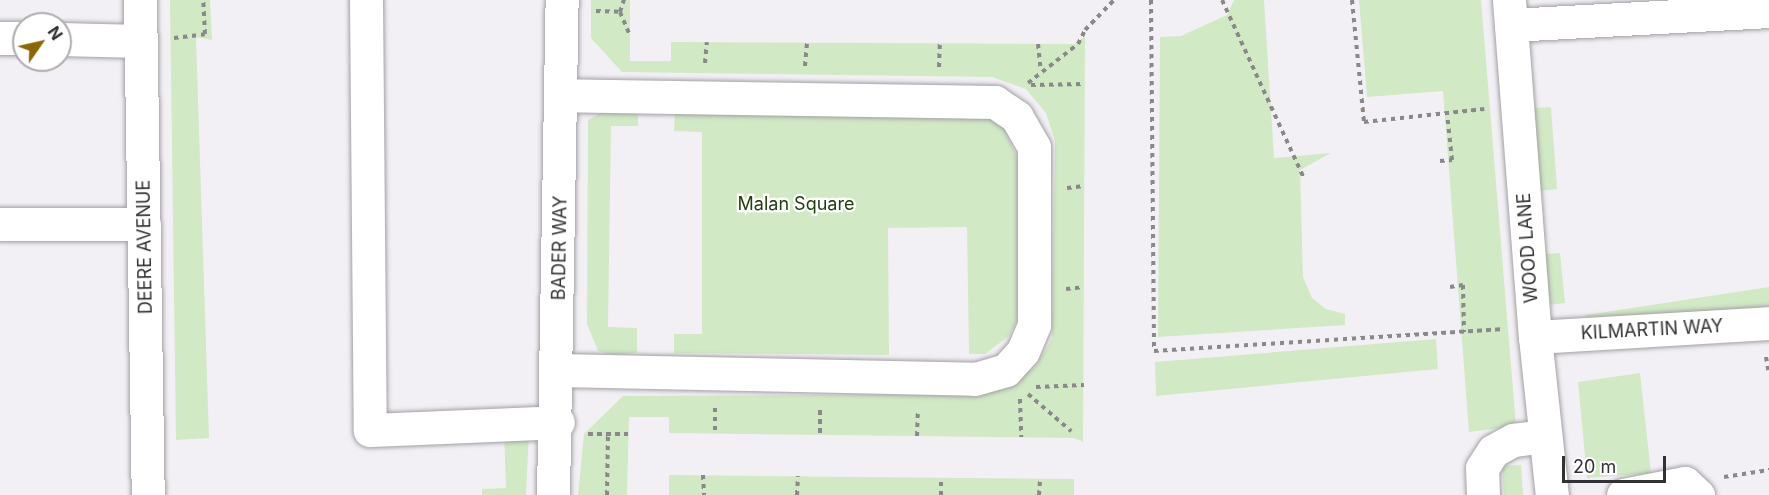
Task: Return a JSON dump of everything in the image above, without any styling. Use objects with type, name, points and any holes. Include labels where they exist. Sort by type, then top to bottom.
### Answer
[{"type":"street","name":"DEERE AVENUE","points":[[140,0],[148,495]]},
{"type":"street","points":[[366,0],[370,430],[558,422]]},
{"type":"street","name":"BADER WAY","points":[[554,495],[558,422],[563,95],[562,0]]},
{"type":"street","points":[[1510,13],[1769,11]]},
{"type":"street","name":"WOOD LANE","points":[[1510,13],[1534,332],[1552,495]]},
{"type":"street","points":[[72,39],[141,41]]},
{"type":"street","points":[[558,370],[975,379],[1005,370],[1023,351],[1034,326],[1034,147],[1017,117],[995,102],[563,95]]},
{"type":"street","points":[[0,224],[144,224]]},
{"type":"street","name":"KILMARTIN WAY","points":[[1534,332],[1769,323]]},
{"type":"street","points":[[1483,495],[1482,468],[1493,451],[1513,440],[1544,436]]},
{"type":"street","points":[[1623,495],[1685,483],[1698,495]]},
{"type":"path","points":[[141,41],[205,34],[204,0]]},
{"type":"path","points":[[1085,84],[1026,85],[1078,44],[1085,30],[1114,0]]},
{"type":"path","points":[[1151,0],[1154,351],[1464,332],[1534,332]]},
{"type":"path","points":[[1222,0],[1303,176]]},
{"type":"path","points":[[1352,0],[1364,122],[1517,105]]},
{"type":"path","points":[[621,12],[630,36]]},
{"type":"path","points":[[1038,44],[1041,71]]},
{"type":"path","points":[[1440,162],[1452,160],[1447,113]]},
{"type":"path","points":[[1450,287],[1463,285],[1464,332]]},
{"type":"path","points":[[1020,388],[1084,385]]},
{"type":"path","points":[[1020,388],[1071,431]]},
{"type":"path","points":[[1020,388],[1021,437]]},
{"type":"path","points":[[607,495],[608,434]]},
{"type":"path","points":[[703,475],[704,495]]},
{"type":"path","points":[[798,476],[798,495]]},
{"type":"path","points":[[941,478],[941,495]]},
{"type":"path","points":[[1039,495],[1040,479]]},
{"type":"green space","points":[[170,0],[210,0],[212,40],[196,37],[209,438],[176,440]]},
{"type":"green space","points":[[591,0],[630,0],[630,61],[671,61],[671,42],[1075,44],[1085,36],[1083,442],[1074,438],[669,433],[669,417],[629,417],[627,495],[578,495],[584,434],[623,396],[985,394],[1004,388],[1035,367],[1052,338],[1055,141],[1046,113],[1026,89],[992,77],[622,72],[591,38]]},
{"type":"green space","points":[[1234,0],[1264,0],[1274,158],[1331,153],[1300,170],[1303,277],[1312,298],[1326,309],[1345,314],[1345,325],[1158,337],[1160,37],[1181,36],[1227,15]]},
{"type":"green space","points":[[1359,0],[1481,0],[1516,426],[1469,432],[1443,91],[1367,97]]},
{"type":"green space","points":[[1551,107],[1557,189],[1540,191],[1534,108]]},
{"type":"green space","points":[[608,109],[638,110],[638,126],[611,126],[608,327],[637,328],[637,353],[613,355],[598,351],[587,324],[588,120]]},
{"type":"green space","name":"Malan Square","points":[[675,110],[984,112],[1002,124],[1020,163],[1020,301],[1017,320],[1009,336],[985,354],[969,354],[967,227],[888,228],[889,355],[674,353],[674,334],[702,334],[702,132],[674,131]]},
{"type":"green space","points":[[1560,253],[1565,303],[1549,305],[1545,254]]},
{"type":"green space","points":[[1769,287],[1769,306],[1588,335],[1586,315]]},
{"type":"green space","points":[[1436,339],[1438,369],[1156,396],[1155,362]]},
{"type":"green space","points":[[1640,373],[1651,473],[1587,478],[1578,382]]},
{"type":"green space","points":[[504,433],[529,433],[526,495],[482,495],[482,489],[506,488]]},
{"type":"green space","points":[[1521,465],[1523,495],[1504,495],[1502,466]]},
{"type":"green space","points":[[669,475],[1074,479],[1074,495],[669,495]]}]
